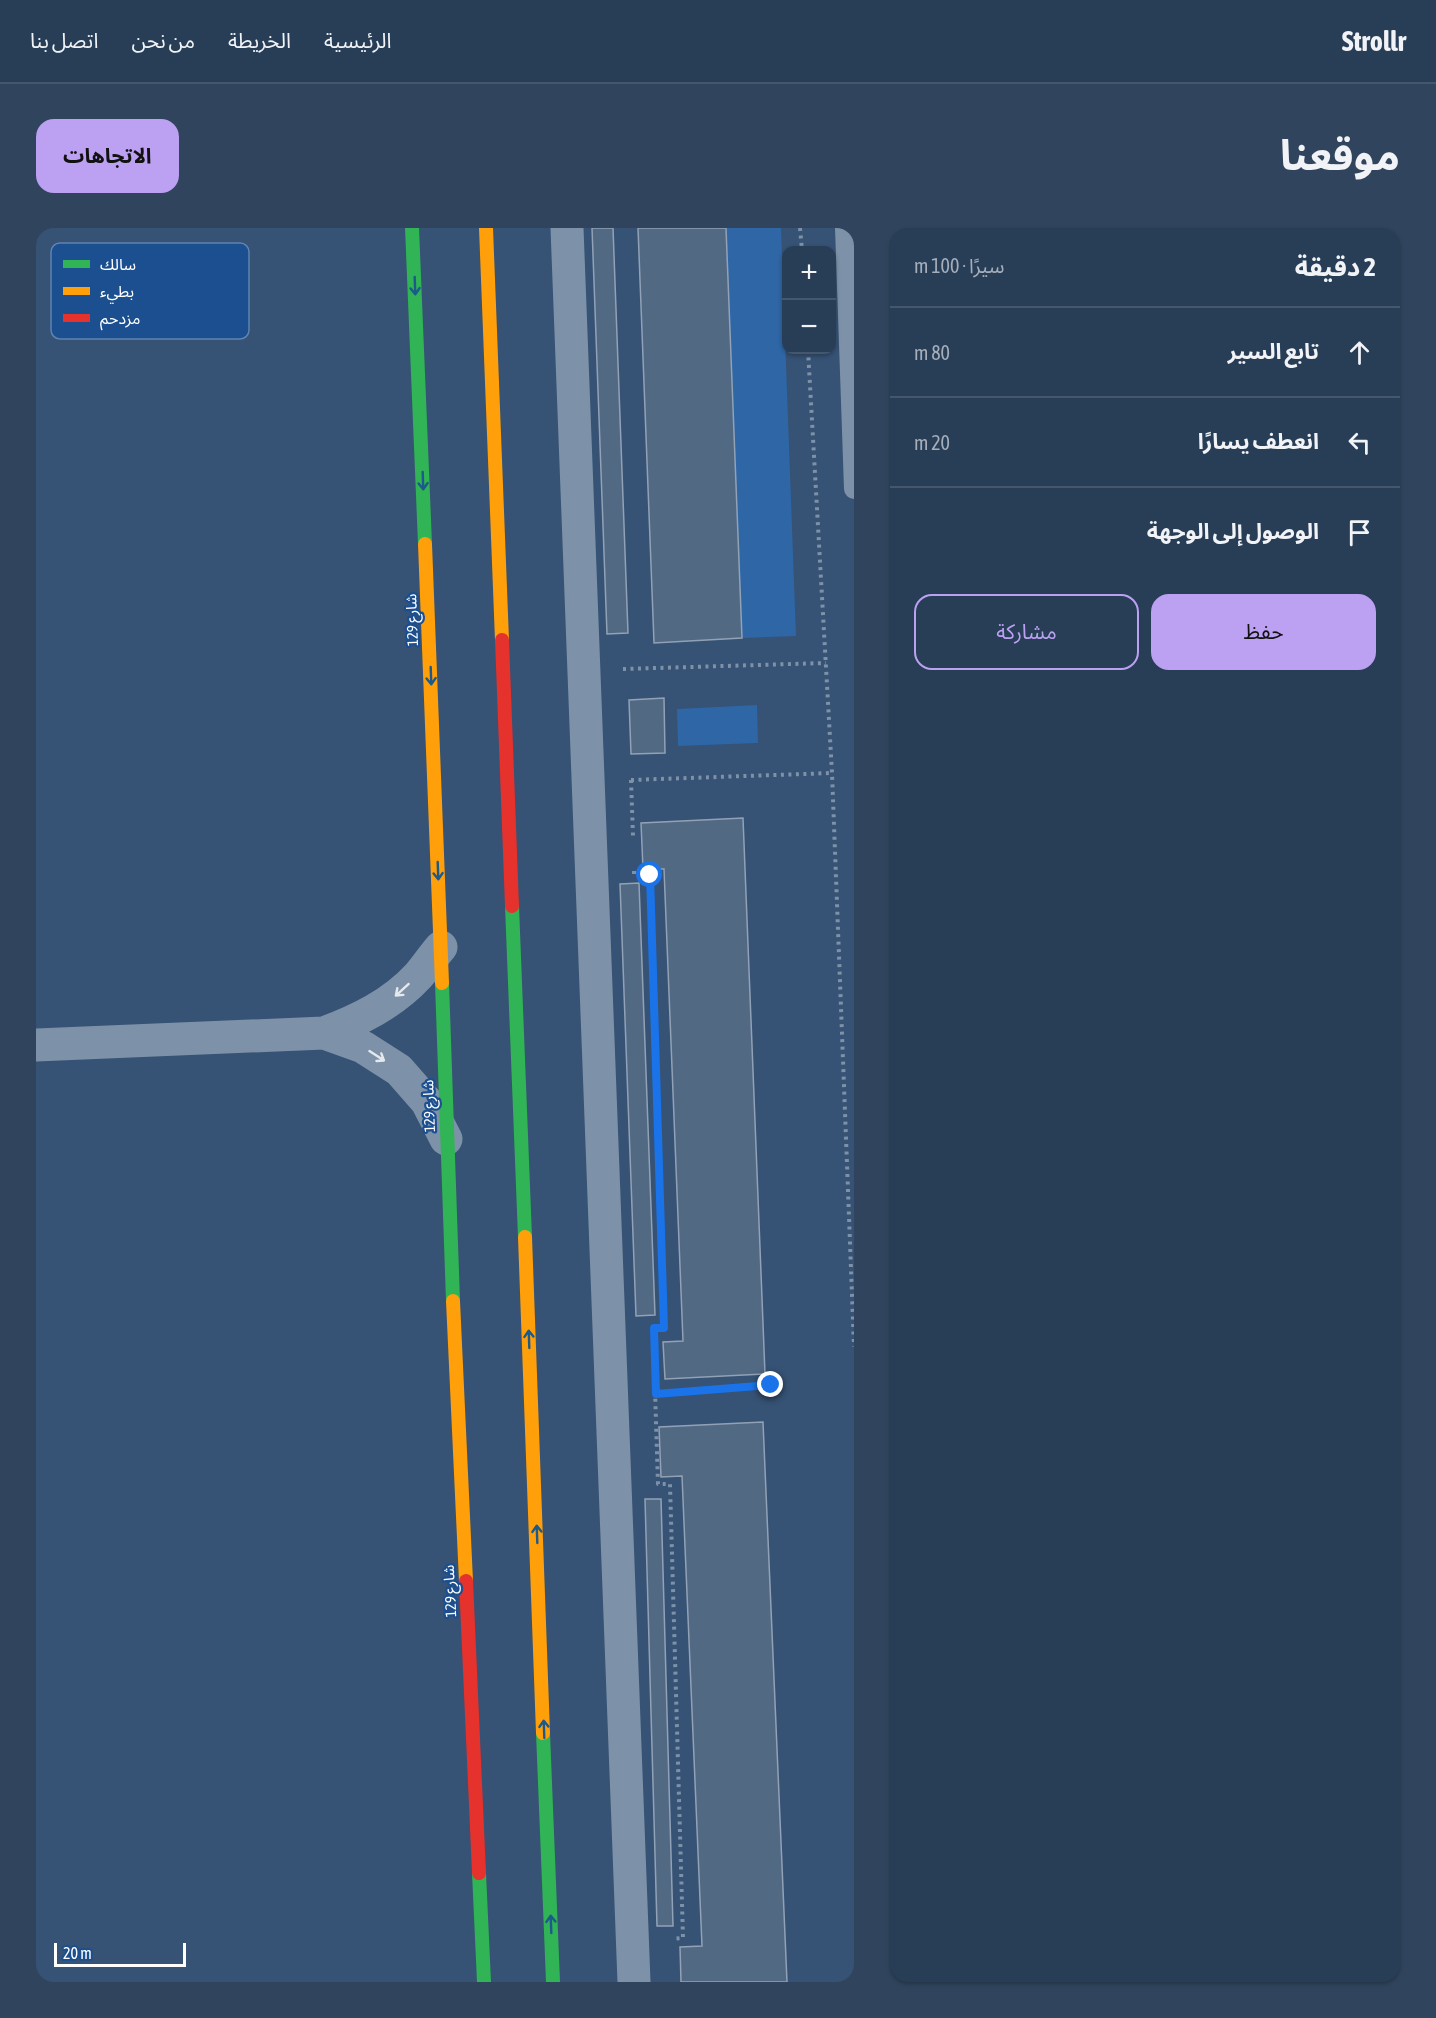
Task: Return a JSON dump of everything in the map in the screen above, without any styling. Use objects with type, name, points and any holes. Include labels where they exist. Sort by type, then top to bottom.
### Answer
[{"type":"street","name":"شارع 129","points":[[412,228],[441,946],[446,1139],[484,1982]]},
{"type":"street","points":[[486,228],[553,1982]]},
{"type":"street","points":[[567,228],[634,1982]]},
{"type":"street","points":[[36,1045],[324,1034],[359,1020],[390,1000],[418,976],[441,946]]},
{"type":"street","points":[[324,1034],[363,1047],[399,1070],[427,1102],[446,1139]]},
{"type":"lane","points":[[845,228],[854,486]]},
{"type":"path","points":[[800,228],[802,246]]},
{"type":"path","points":[[808,354],[832,773],[854,1347]]},
{"type":"path","points":[[584,670],[826,663]]},
{"type":"path","points":[[588,782],[832,773]]},
{"type":"path","points":[[631,780],[633,840]]},
{"type":"path","points":[[634,864],[634,875],[650,875],[664,1328],[654,1328],[658,1484],[669,1484],[671,1519],[683,1938],[672,1938],[673,1949]]},
{"type":"path","points":[[656,1394],[771,1385]]},
{"type":"shaded area","points":[[726,228],[781,228],[782,354],[786,354],[796,636],[742,638]]},
{"type":"shaded area","points":[[757,705],[758,743],[678,746],[677,709]]},
{"type":"building","points":[[592,228],[613,228],[628,633],[607,634]]},
{"type":"building","points":[[638,228],[726,228],[742,638],[654,643]]},
{"type":"building","points":[[664,698],[665,753],[631,754],[629,700]]},
{"type":"building","points":[[743,818],[765,1374],[665,1379],[663,1342],[683,1341],[664,869],[643,869],[641,823]]},
{"type":"building","points":[[639,883],[655,1315],[636,1316],[620,884]]},
{"type":"building","points":[[763,1422],[787,1982],[681,1982],[680,1947],[702,1946],[682,1476],[661,1477],[659,1427]]},
{"type":"building","points":[[645,1499],[661,1499],[673,1926],[657,1926]]},
{"type":"traffic: fast","points":[[412,228],[425,544]]},
{"type":"traffic: fast","points":[[512,906],[525,1237]]},
{"type":"traffic: fast","points":[[442,983],[453,1301]]},
{"type":"traffic: fast","points":[[543,1733],[553,1982]]},
{"type":"traffic: fast","points":[[479,1873],[484,1982]]},
{"type":"traffic: slow","points":[[486,228],[502,640]]},
{"type":"traffic: slow","points":[[425,544],[442,983]]},
{"type":"traffic: slow","points":[[525,1237],[543,1733]]},
{"type":"traffic: slow","points":[[453,1301],[466,1581]]},
{"type":"traffic: jam","points":[[502,640],[512,906]]},
{"type":"traffic: jam","points":[[466,1581],[479,1873]]},
{"type":"route","points":[[650,875],[664,1328],[654,1328],[656,1394],[771,1385]]}]
